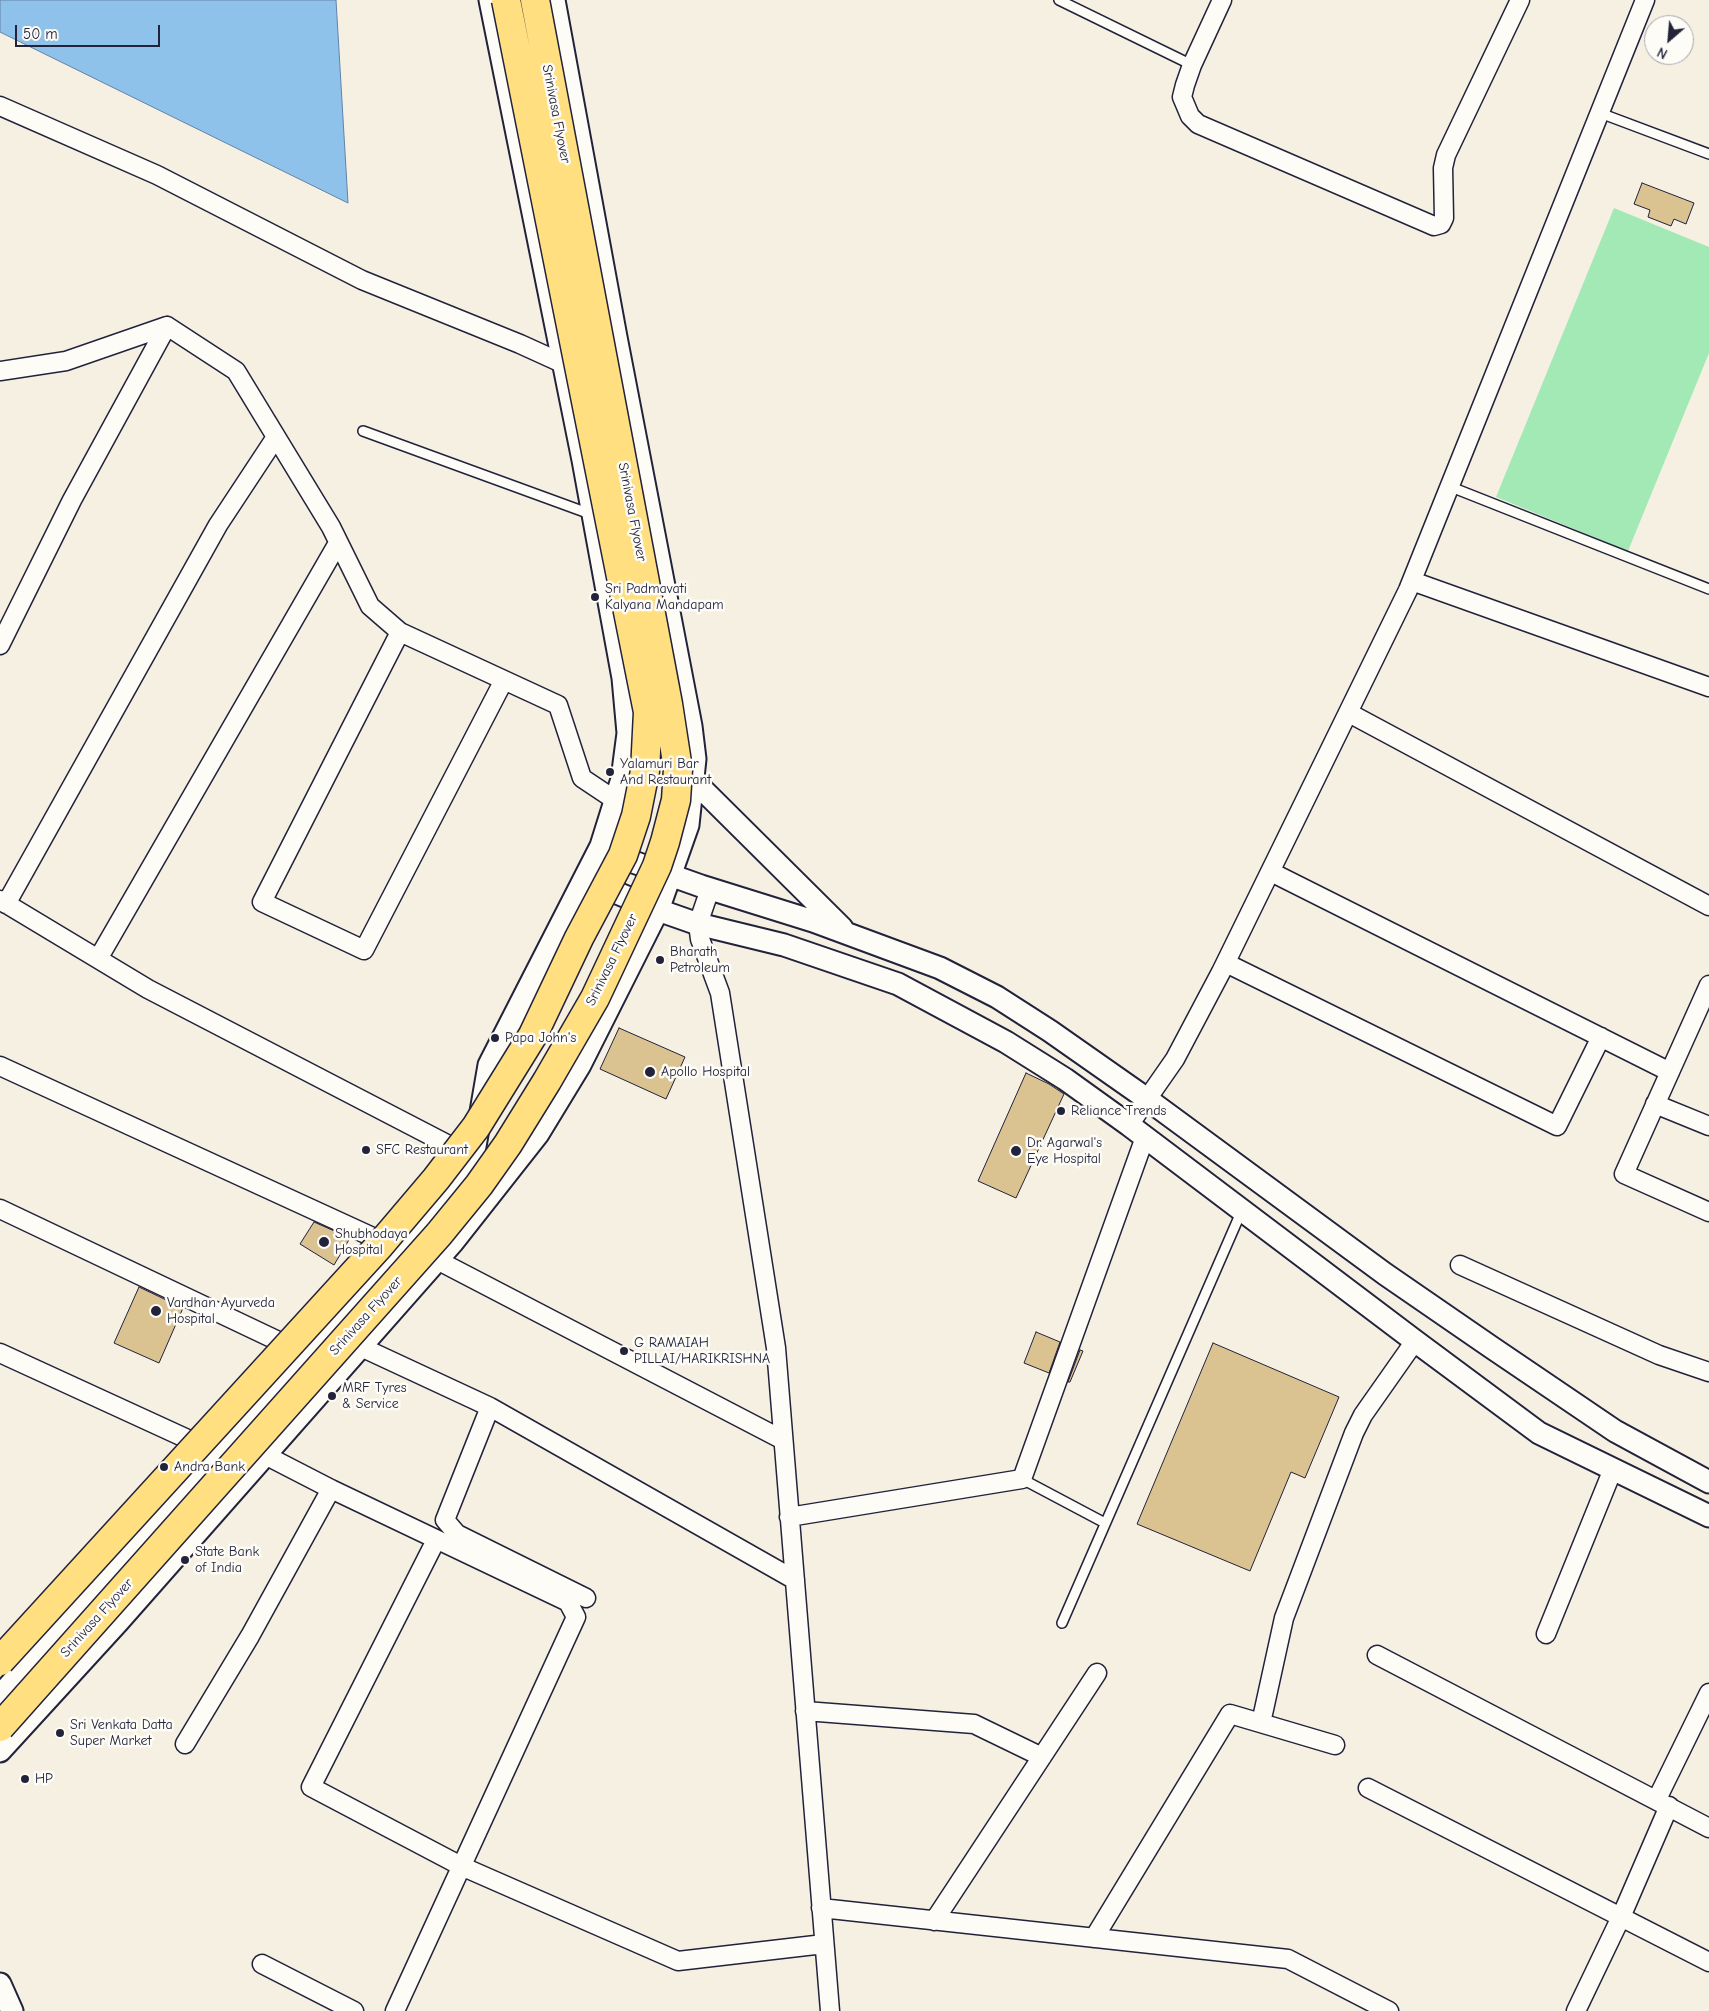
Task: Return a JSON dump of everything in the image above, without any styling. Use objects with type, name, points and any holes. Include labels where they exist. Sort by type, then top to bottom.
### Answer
[{"type":"main road","name":"Srinivasa Flyover","points":[[0,1661],[380,1244],[476,1127],[533,1035],[623,855],[636,816],[645,771],[648,712],[506,0]]},
{"type":"main road","name":"Srinivasa Flyover","points":[[0,1727],[439,1234],[479,1185],[508,1144],[595,998],[657,866],[665,842],[676,800],[678,769],[668,704],[535,0]]},
{"type":"street","points":[[0,1696],[397,1249],[454,1184],[473,1158],[489,1065],[599,849],[622,779],[628,733],[622,678],[564,364],[490,0]]},
{"type":"street","points":[[0,1751],[118,1622],[437,1260],[538,1134],[580,1065],[658,910],[688,826],[695,759],[691,726],[616,337],[554,0]]},
{"type":"street","points":[[1222,0],[1192,65],[1182,97],[1190,116],[1198,124],[1434,226],[1441,224],[1444,218],[1442,168],[1446,155],[1520,0]]},
{"type":"street","points":[[789,1517],[1022,1479],[1147,1098],[1174,1060],[1226,963],[1349,714],[1412,581],[1645,0]]},
{"type":"street","points":[[0,106],[157,175],[362,280],[520,344],[564,364]]},
{"type":"street","points":[[0,371],[66,361],[167,326]]},
{"type":"street","points":[[167,326],[236,371],[338,543],[370,606],[400,632],[558,705],[582,778],[615,800]]},
{"type":"street","points":[[0,645],[72,500],[167,326]]},
{"type":"street","points":[[276,436],[218,525],[3,902],[148,989],[473,1158]]},
{"type":"street","points":[[98,959],[338,543]]},
{"type":"street","points":[[1412,581],[1709,687]]},
{"type":"street","points":[[400,632],[262,902],[364,950],[504,680]]},
{"type":"street","points":[[1349,714],[1709,906]]},
{"type":"street","points":[[693,780],[847,934]]},
{"type":"street","points":[[599,849],[940,968],[997,997],[1147,1098],[1385,1274],[1491,1347],[1615,1431],[1709,1482]]},
{"type":"street","points":[[1271,872],[1670,1072]]},
{"type":"street","points":[[584,879],[658,910],[698,924],[784,945],[898,984],[1006,1042],[1065,1079],[1137,1131],[1539,1432],[1709,1516]]},
{"type":"street","points":[[710,889],[698,924],[700,939],[720,993],[776,1348],[830,2011]]},
{"type":"street","points":[[1226,963],[1557,1126],[1601,1037]]},
{"type":"street","points":[[1709,985],[1624,1174],[1709,1212]]},
{"type":"street","points":[[0,1066],[397,1249]]},
{"type":"street","points":[[1655,1104],[1709,1126]]},
{"type":"street","points":[[0,1209],[304,1354]]},
{"type":"street","points":[[437,1260],[783,1440]]},
{"type":"street","points":[[1460,1265],[1659,1355],[1709,1372]]},
{"type":"street","points":[[1261,1723],[1284,1618],[1354,1433],[1363,1415],[1415,1341]]},
{"type":"street","points":[[361,1346],[490,1407],[795,1580]]},
{"type":"street","points":[[0,1353],[217,1452]]},
{"type":"street","points":[[490,1407],[445,1520],[457,1534],[586,1598]]},
{"type":"street","points":[[266,1455],[331,1489],[568,1602],[576,1617],[395,2011]]},
{"type":"street","points":[[1546,1634],[1613,1469]]},
{"type":"street","points":[[185,1744],[250,1636],[331,1489]]},
{"type":"street","points":[[436,1540],[311,1787],[461,1866],[678,1962],[824,1944]]},
{"type":"street","points":[[1376,1655],[1709,1828]]},
{"type":"street","points":[[934,1921],[1097,1672]]},
{"type":"street","points":[[1576,2011],[1621,1917],[1663,1803],[1709,1693]]},
{"type":"street","points":[[805,1711],[974,1724],[1042,1757]]},
{"type":"street","points":[[1094,1938],[1230,1714],[1335,1745]]},
{"type":"street","points":[[1368,1788],[1709,1962]]},
{"type":"street","points":[[821,1908],[1288,1959],[1389,2011]]},
{"type":"street","points":[[262,1964],[354,2011]]},
{"type":"street","points":[[0,1984],[12,2011]]},
{"type":"lane","points":[[1059,0],[1192,65]]},
{"type":"lane","points":[[1600,113],[1709,154]]},
{"type":"lane","points":[[362,431],[593,515]]},
{"type":"lane","points":[[1451,487],[1709,589]]},
{"type":"lane","points":[[1062,1623],[1242,1210]]},
{"type":"lane","points":[[1022,1479],[1105,1523]]},
{"type":"green space","points":[[1614,208],[1709,247],[1709,353],[1628,551],[1496,497]]},
{"type":"water","points":[[0,0],[336,0],[348,203],[0,32]]},
{"type":"building","points":[[1642,183],[1694,203],[1686,224],[1674,219],[1671,226],[1648,217],[1650,210],[1634,204]]},
{"type":"building","points":[[619,1028],[685,1057],[666,1099],[600,1069]]},
{"type":"building","points":[[1026,1073],[1064,1094],[1016,1198],[978,1181]]},
{"type":"building","points":[[314,1222],[350,1238],[334,1265],[300,1244]]},
{"type":"building","points":[[139,1287],[183,1308],[159,1363],[114,1343]]},
{"type":"building","points":[[1036,1332],[1060,1342],[1049,1373],[1024,1363]]},
{"type":"building","points":[[1213,1343],[1339,1397],[1305,1478],[1291,1472],[1250,1571],[1137,1524]]},
{"type":"building","points":[[1080,1350],[1083,1351],[1070,1382],[1068,1382]]},
{"type":"place","name":"Sri Padmavati Kalyana Mandapam","points":[[595,597]]},
{"type":"place","name":"Yalamuri Bar And Restaurant","points":[[610,772]]},
{"type":"place","name":"Bharath Petroleum","points":[[660,960]]},
{"type":"place","name":"Papa John's","points":[[495,1038]]},
{"type":"place","name":"Apollo Hospital","points":[[650,1072]]},
{"type":"place","name":"Reliance Trends","points":[[1061,1111]]},
{"type":"place","name":"SFC Restaurant","points":[[366,1150]]},
{"type":"place","name":"Dr. Agarwal's Eye Hospital","points":[[1016,1151]]},
{"type":"place","name":"Shubhodaya Hospital","points":[[324,1242]]},
{"type":"place","name":"Vardhan Ayurveda Hospital","points":[[156,1311]]},
{"type":"place","name":"G RAMAIAH PILLAI/HARIKRISHNA","points":[[624,1351]]},
{"type":"place","name":"MRF Tyres & Service","points":[[332,1396]]},
{"type":"place","name":"Andra Bank","points":[[164,1467]]},
{"type":"place","name":"State Bank of India","points":[[185,1560]]},
{"type":"place","name":"Sri Venkata Datta Super Market","points":[[60,1733]]},
{"type":"place","name":"HP","points":[[25,1779]]}]
